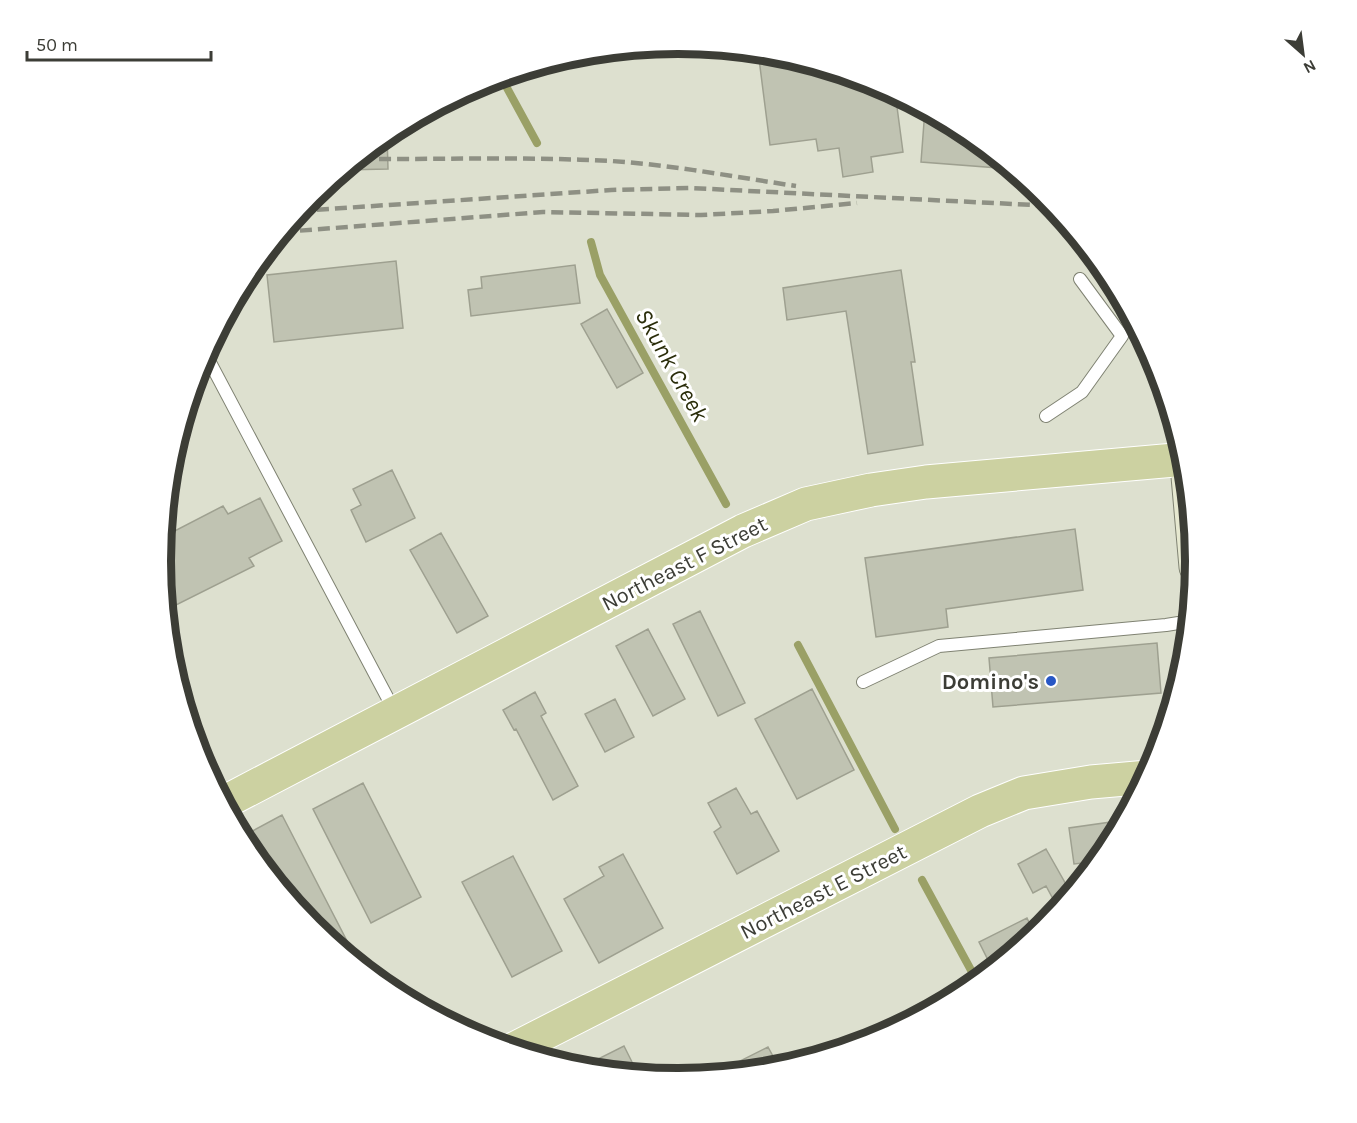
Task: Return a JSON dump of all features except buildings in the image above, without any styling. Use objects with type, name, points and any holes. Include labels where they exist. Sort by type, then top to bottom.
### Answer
[{"type":"main road","name":"Northeast F Street","points":[[230,799],[742,531],[806,504],[871,490],[926,482],[1176,460]]},
{"type":"main road","name":"Northeast E Street","points":[[523,1044],[980,811],[1024,793],[1091,782],[1138,778]]},
{"type":"lane","points":[[1046,416],[1082,392],[1122,336],[1080,279]]},
{"type":"lane","points":[[211,364],[396,713]]},
{"type":"lane","points":[[863,682],[939,646],[1183,622]]},
{"type":"waterway","name":"Skunk Creek","points":[[505,85],[537,143]]},
{"type":"waterway","name":"Skunk Creek","points":[[591,242],[600,275],[726,504]]},
{"type":"waterway","name":"Skunk Creek","points":[[798,645],[895,829]]},
{"type":"waterway","name":"Skunk Creek","points":[[922,880],[973,974]]},
{"type":"railway","points":[[379,159],[611,161],[681,168],[796,186]]},
{"type":"railway","points":[[313,210],[611,190],[690,188],[1039,205]]},
{"type":"railway","points":[[294,231],[543,212],[701,215],[857,203]]},
{"type":"place","name":"Domino's","points":[[1051,681]]}]
